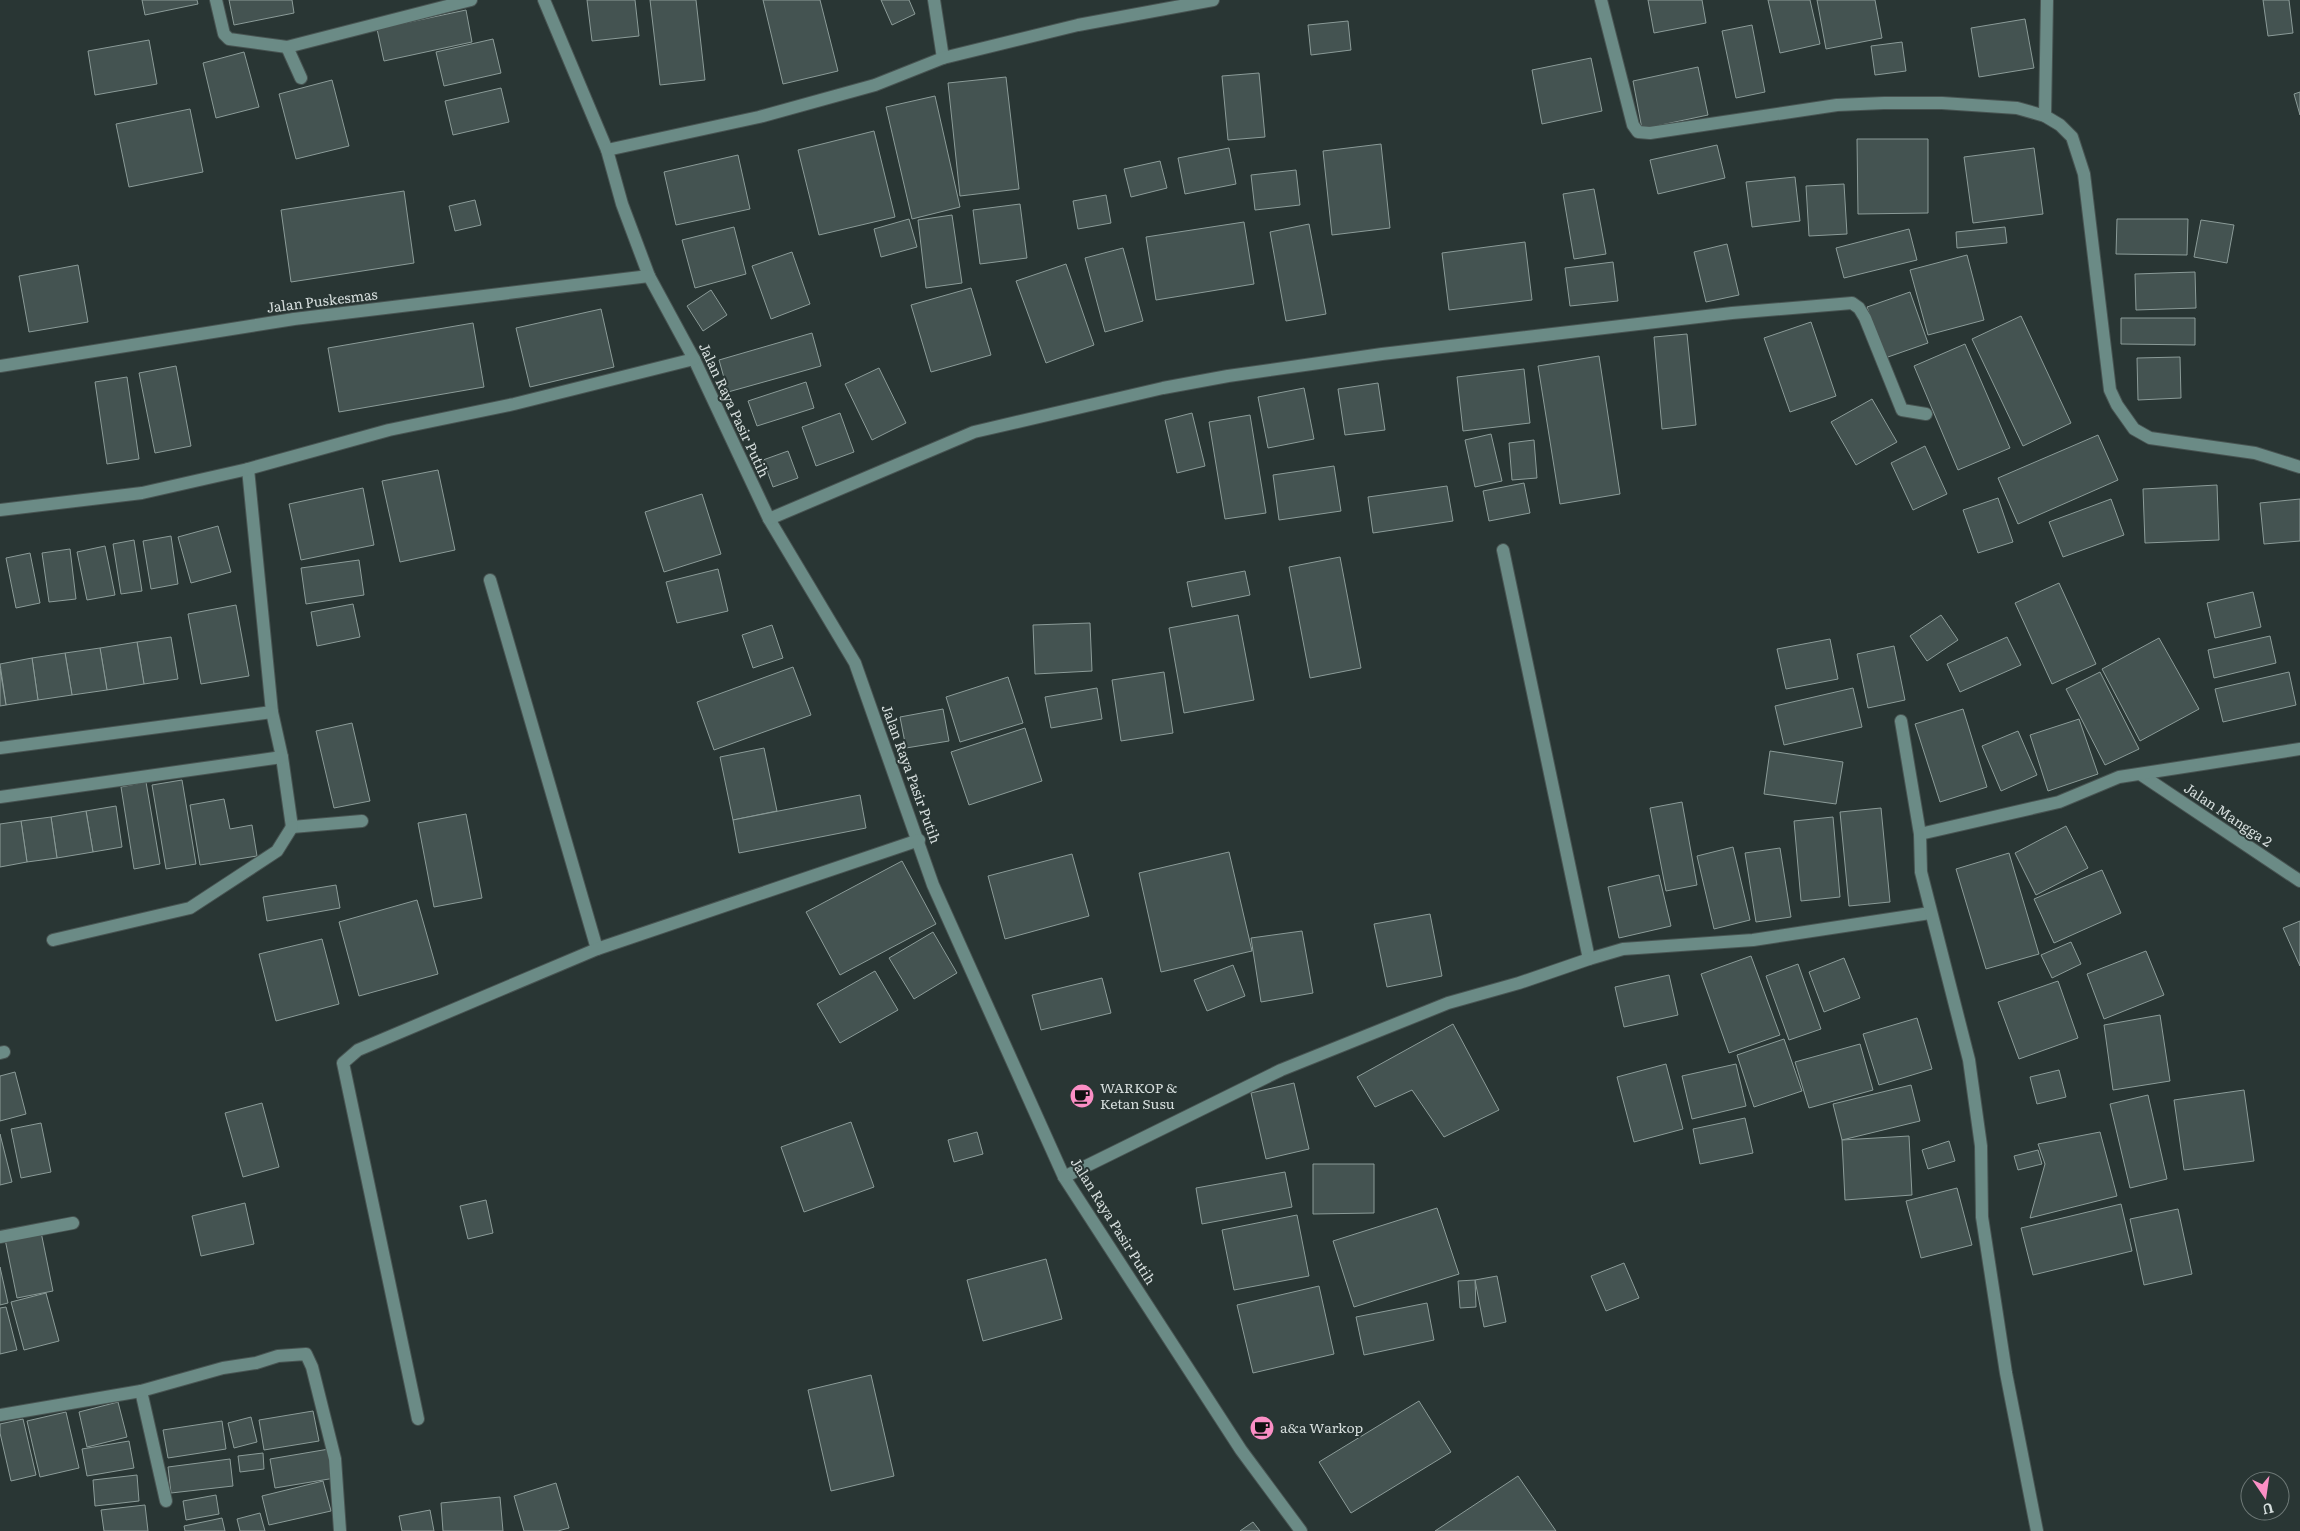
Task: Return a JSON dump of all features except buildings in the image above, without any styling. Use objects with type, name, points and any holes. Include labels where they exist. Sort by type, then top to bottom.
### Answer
[{"type":"street","points":[[216,0],[224,34],[229,39],[287,47],[472,0]]},
{"type":"street","name":"Jalan Raya Pasir Putih","points":[[544,0],[607,150],[622,204],[649,276],[694,358],[769,519],[855,663],[933,884],[1064,1177],[1241,1450],[1301,1531]]},
{"type":"street","points":[[934,0],[943,58]]},
{"type":"street","points":[[607,150],[759,117],[875,85],[943,58],[1078,26],[1213,0]]},
{"type":"street","points":[[1601,0],[1633,126],[1638,132],[1650,133],[1837,105],[1884,103],[1942,103],[2017,108],[2045,116],[2060,125],[2072,137],[2084,174],[2110,390],[2117,405],[2134,429],[2150,438],[2255,453],[2300,467]]},
{"type":"street","points":[[2045,116],[2047,0]]},
{"type":"street","points":[[287,47],[301,78]]},
{"type":"street","name":"Jalan Puskesmas","points":[[0,366],[294,319],[649,276]]},
{"type":"street","points":[[769,519],[974,432],[1163,388],[1228,376],[1382,354],[1732,313],[1852,303],[1860,308],[1865,318],[1902,410],[1926,414]]},
{"type":"street","points":[[0,510],[142,493],[248,469],[389,430],[514,404],[694,358]]},
{"type":"street","points":[[53,940],[190,908],[277,851],[292,827],[282,757],[272,712],[248,469]]},
{"type":"street","points":[[1503,550],[1589,959]]},
{"type":"street","points":[[490,580],[597,948]]},
{"type":"street","points":[[0,748],[272,712]]},
{"type":"street","points":[[1901,721],[1920,834],[1921,872],[1969,1060],[1981,1146],[1980,1188],[1984,1236],[2006,1373],[2037,1531]]},
{"type":"street","points":[[1920,834],[2059,802],[2118,777],[2300,749]]},
{"type":"street","points":[[0,797],[282,757]]},
{"type":"street","name":"Jalan Mangga 2","points":[[2140,774],[2300,881]]},
{"type":"street","points":[[292,827],[362,821]]},
{"type":"street","points":[[418,1419],[343,1063],[358,1050],[597,948],[919,840]]},
{"type":"street","points":[[1064,1177],[1290,1066],[1448,1003],[1519,983],[1589,959],[1623,950],[1753,940],[1930,913]]},
{"type":"street","points":[[0,1237],[73,1223]]},
{"type":"street","points":[[0,1415],[141,1391],[223,1368],[256,1363],[278,1356],[306,1354],[312,1367],[335,1460],[340,1531]]},
{"type":"street","points":[[141,1391],[166,1500]]},
{"type":"place","name":"WARKOP & Ketan Susu","points":[[1082,1096]]},
{"type":"place","name":"a&a Warkop","points":[[1262,1428]]}]
